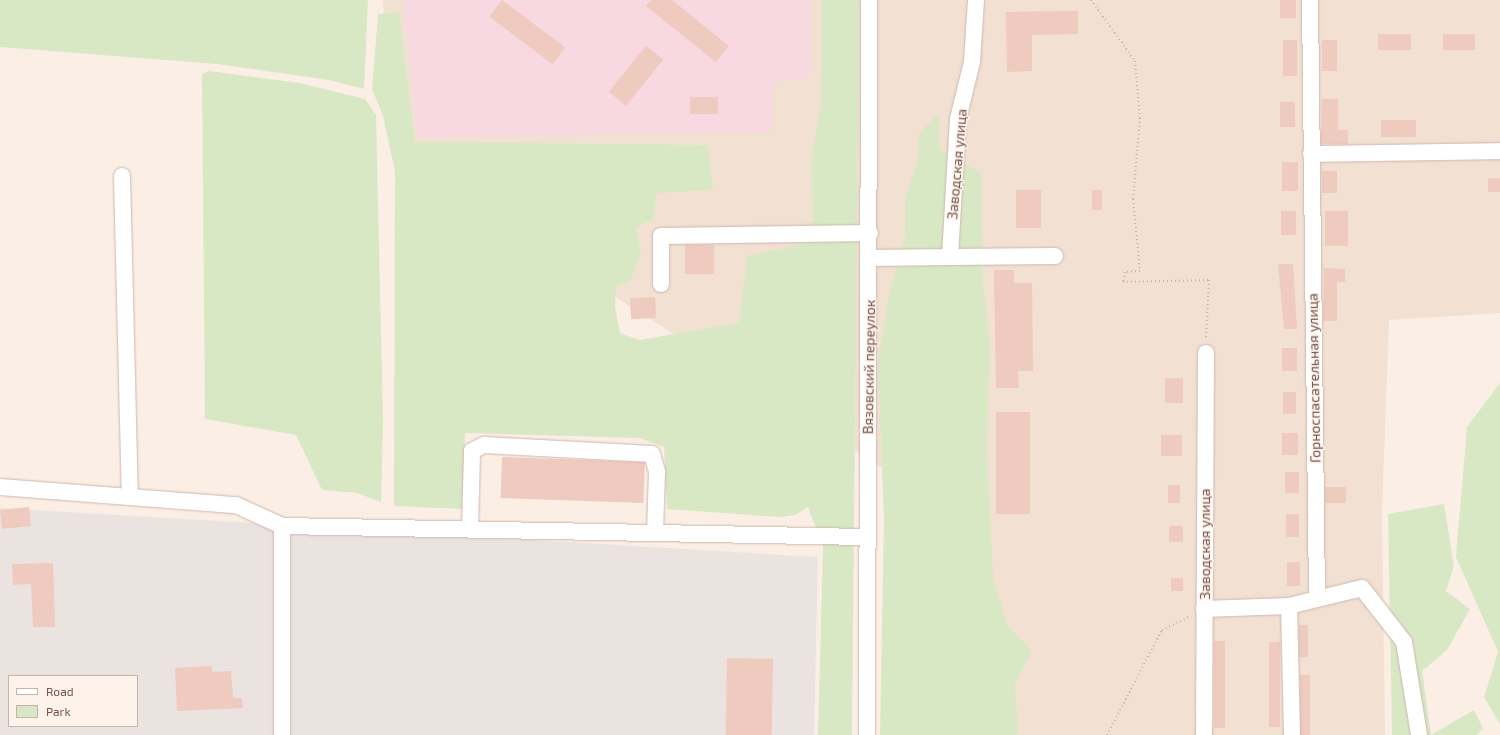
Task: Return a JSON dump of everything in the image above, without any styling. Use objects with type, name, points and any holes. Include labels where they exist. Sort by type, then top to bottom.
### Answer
[{"type":"street","name":"Вязовский переулок","points":[[867,735],[866,537],[871,258],[869,0]]},
{"type":"street","name":"Заводская улица","points":[[950,257],[958,120],[972,62],[976,0]]},
{"type":"street","name":"Горноспасательная улица","points":[[1310,0],[1317,599]]},
{"type":"street","points":[[1311,154],[1500,151]]},
{"type":"street","points":[[122,176],[130,497]]},
{"type":"street","points":[[661,284],[661,236],[870,232]]},
{"type":"street","points":[[871,258],[1055,256]]},
{"type":"street","name":"Заводская улица","points":[[1204,735],[1206,353]]},
{"type":"street","points":[[470,529],[472,451],[484,445],[652,454],[657,472],[655,533]]},
{"type":"street","points":[[0,487],[236,505],[282,526],[866,537]]},
{"type":"street","points":[[282,526],[282,735]]},
{"type":"street","points":[[1204,609],[1289,606],[1362,588],[1404,642],[1419,735]]},
{"type":"street","points":[[1289,606],[1292,735]]},
{"type":"path","points":[[1091,0],[1135,61],[1140,118],[1133,199],[1140,270],[1124,272],[1123,282],[1208,280],[1206,353]]},
{"type":"path","points":[[1107,735],[1162,630],[1204,609]]},
{"type":"shaded area","points":[[383,0],[1500,0],[1500,313],[1389,320],[1382,511],[1385,735],[926,735],[928,497],[392,154]]},
{"type":"shaded area","points":[[404,0],[810,0],[810,76],[773,83],[771,132],[417,137]]},
{"type":"shaded area","points":[[0,508],[818,557],[814,735],[0,735]]},
{"type":"green space","points":[[0,0],[368,0],[364,89],[329,80],[217,64],[0,47]]},
{"type":"green space","points":[[822,0],[859,0],[852,735],[818,735],[823,547],[808,507],[795,515],[778,517],[667,509],[664,447],[640,438],[465,433],[463,509],[394,506],[395,171],[383,116],[372,89],[378,14],[399,12],[415,142],[708,145],[713,190],[656,193],[654,219],[636,227],[641,253],[630,281],[616,286],[615,307],[620,333],[640,340],[739,323],[747,256],[814,241],[811,160],[821,103]]},
{"type":"green space","points":[[209,71],[300,83],[365,99],[376,115],[383,421],[381,502],[357,493],[322,490],[296,435],[205,419],[202,74]]},
{"type":"green space","points":[[939,113],[939,149],[981,173],[983,281],[990,343],[987,449],[993,578],[1007,625],[1032,651],[1015,684],[1018,735],[880,735],[884,520],[878,364],[889,295],[905,237],[905,200],[918,160],[919,134]]},
{"type":"green space","points":[[1500,383],[1500,724],[1484,697],[1498,652],[1456,557],[1467,427]]},
{"type":"green space","points":[[1444,504],[1454,566],[1446,591],[1470,609],[1447,650],[1422,671],[1431,735],[1392,735],[1388,514]]},
{"type":"green space","points":[[1474,710],[1483,728],[1477,735],[1431,735]]},
{"type":"building","points":[[502,0],[565,48],[552,64],[489,17]]},
{"type":"building","points":[[651,0],[672,0],[729,46],[716,62],[646,6]]},
{"type":"building","points":[[1280,0],[1296,0],[1296,18],[1280,18]]},
{"type":"building","points":[[1078,11],[1078,34],[1032,35],[1032,71],[1007,72],[1006,12]]},
{"type":"building","points":[[1378,34],[1411,34],[1411,50],[1378,50]]},
{"type":"building","points":[[1443,34],[1475,34],[1475,50],[1443,50]]},
{"type":"building","points":[[1283,40],[1297,40],[1297,76],[1283,76]]},
{"type":"building","points":[[1322,40],[1337,40],[1337,71],[1322,71]]},
{"type":"building","points":[[646,46],[663,60],[626,106],[609,92]]},
{"type":"building","points":[[690,97],[718,97],[718,114],[690,114]]},
{"type":"building","points":[[1322,99],[1338,99],[1338,130],[1348,130],[1348,144],[1321,144]]},
{"type":"building","points":[[1280,102],[1295,102],[1295,127],[1280,127]]},
{"type":"building","points":[[1381,120],[1416,120],[1416,137],[1381,137]]},
{"type":"building","points":[[1282,162],[1298,162],[1298,191],[1282,191]]},
{"type":"building","points":[[1322,171],[1337,171],[1337,193],[1322,193]]},
{"type":"building","points":[[1488,178],[1500,178],[1500,192],[1488,192]]},
{"type":"building","points":[[1016,190],[1041,190],[1041,228],[1016,228]]},
{"type":"building","points":[[1092,190],[1102,190],[1102,210],[1092,210]]},
{"type":"building","points":[[1281,211],[1296,211],[1296,235],[1281,235]]},
{"type":"building","points":[[1325,211],[1348,211],[1348,246],[1325,246]]},
{"type":"building","points":[[685,245],[714,245],[714,274],[685,274]]},
{"type":"building","points":[[1278,264],[1293,264],[1297,329],[1284,329]]},
{"type":"building","points":[[1324,268],[1345,269],[1345,282],[1337,282],[1337,321],[1323,321]]},
{"type":"building","points":[[994,270],[1014,270],[1014,283],[1032,283],[1033,371],[1018,371],[1019,388],[996,388]]},
{"type":"building","points":[[655,297],[656,318],[631,319],[630,298]]},
{"type":"building","points":[[1282,348],[1297,348],[1297,371],[1282,371]]},
{"type":"building","points":[[1165,378],[1183,378],[1183,403],[1165,403]]},
{"type":"building","points":[[1283,392],[1296,392],[1296,414],[1283,414]]},
{"type":"building","points":[[996,412],[1030,412],[1030,514],[996,514]]},
{"type":"building","points":[[1282,433],[1298,433],[1298,455],[1282,455]]},
{"type":"building","points":[[1161,435],[1182,435],[1182,456],[1161,456]]},
{"type":"building","points":[[502,457],[645,462],[643,503],[501,498]]},
{"type":"building","points":[[1285,472],[1299,472],[1299,493],[1285,493]]},
{"type":"building","points":[[1168,485],[1180,485],[1180,503],[1168,503]]},
{"type":"building","points":[[1325,487],[1346,487],[1346,503],[1325,503]]},
{"type":"building","points":[[29,507],[31,526],[2,529],[0,510]]},
{"type":"building","points":[[1286,514],[1299,514],[1299,537],[1286,537]]},
{"type":"building","points":[[1169,526],[1183,526],[1183,542],[1169,542]]},
{"type":"building","points":[[1287,562],[1300,562],[1300,586],[1287,586]]},
{"type":"building","points":[[53,563],[55,627],[33,627],[31,584],[13,585],[12,564]]},
{"type":"building","points":[[1171,578],[1183,578],[1183,591],[1171,591]]},
{"type":"building","points":[[1299,625],[1308,625],[1308,657],[1299,657]]},
{"type":"building","points":[[1214,641],[1225,641],[1225,728],[1214,728]]},
{"type":"building","points":[[1269,642],[1280,642],[1280,727],[1269,727]]},
{"type":"building","points":[[727,658],[773,659],[772,735],[726,735]]},
{"type":"building","points":[[212,666],[212,672],[231,671],[233,698],[242,698],[243,708],[177,711],[175,668]]},
{"type":"building","points":[[1300,675],[1310,675],[1310,735],[1300,735]]}]
